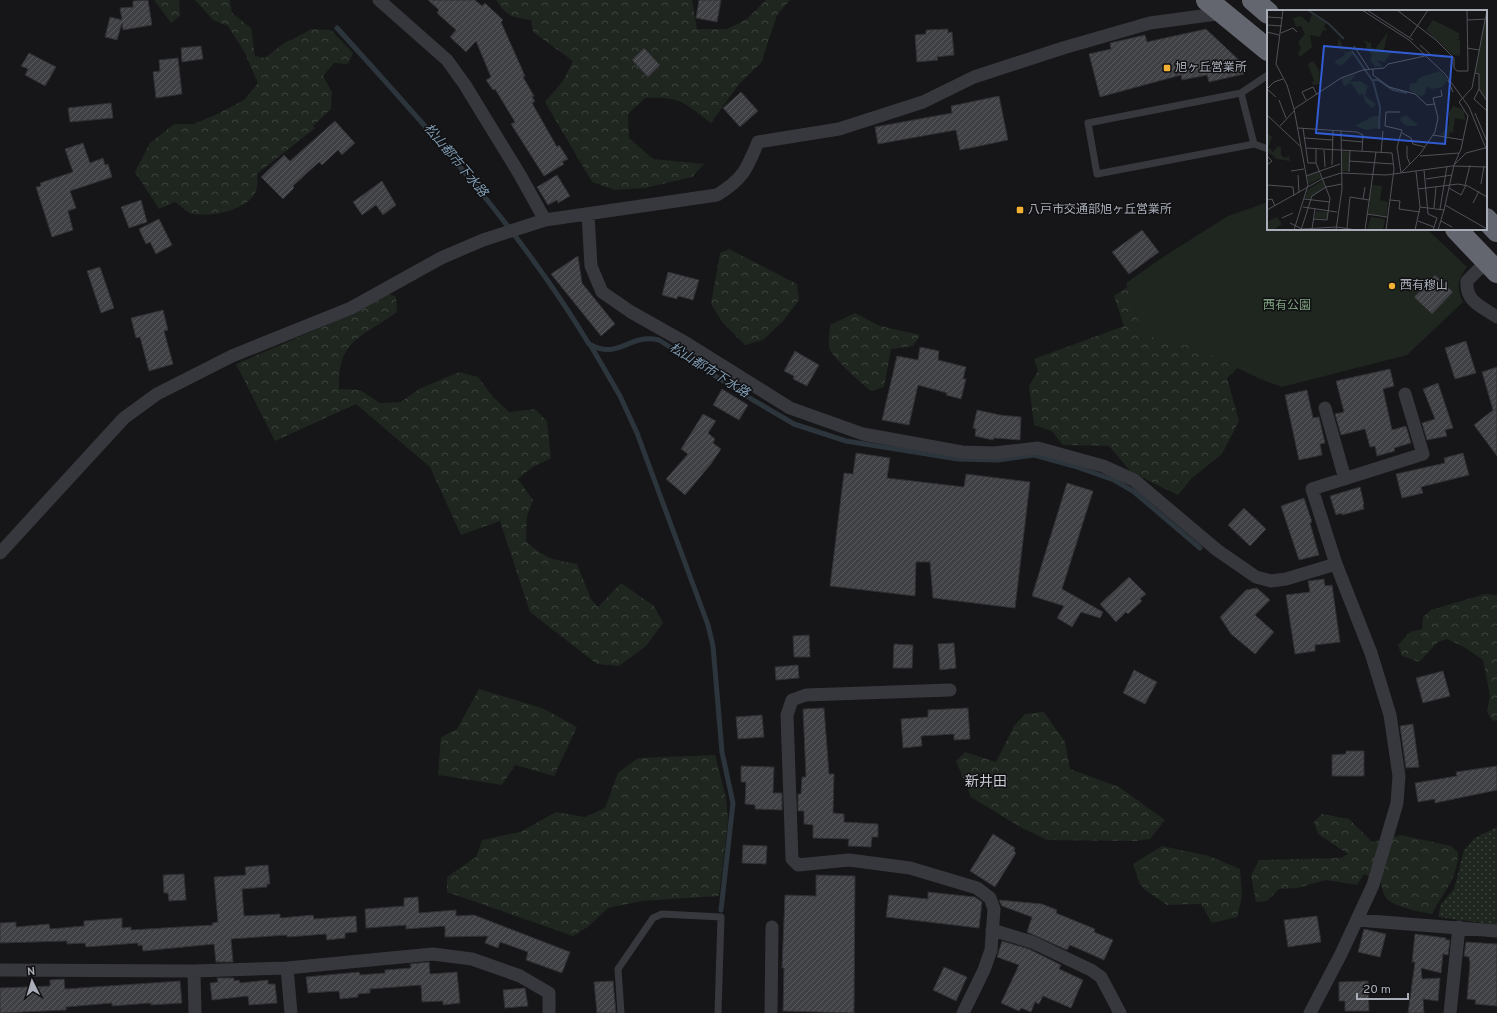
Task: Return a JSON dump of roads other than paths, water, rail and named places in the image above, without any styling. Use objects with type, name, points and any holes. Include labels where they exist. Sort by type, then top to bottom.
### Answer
[{"type":"highway","points":[[1252,0],[1267,12]]},
{"type":"highway","points":[[1215,6],[1267,49]]},
{"type":"highway","points":[[1487,220],[1497,230]]},
{"type":"highway","points":[[1457,230],[1492,266]]},
{"type":"street","points":[[378,0],[447,60],[465,85],[520,175],[544,220]]},
{"type":"street","points":[[0,553],[124,418],[157,394],[232,356],[351,308],[448,255],[482,240],[544,220],[717,195],[732,186],[747,170],[758,142],[839,129],[923,102],[974,77],[1063,48],[1215,6]]},
{"type":"street","points":[[588,214],[591,266],[602,292],[631,312],[686,343],[790,408],[835,425],[871,436],[962,452],[994,453],[1038,448],[1103,466],[1134,480],[1217,550],[1256,577],[1271,581],[1286,579],[1336,564]]},
{"type":"street","points":[[1492,266],[1468,281],[1467,292],[1475,304],[1497,317]]},
{"type":"street","points":[[1310,1013],[1373,885],[1397,803],[1399,776],[1390,715],[1371,653],[1336,564],[1312,489],[1423,454],[1405,394]]},
{"type":"street","points":[[1325,408],[1345,479]]},
{"type":"street","points":[[950,690],[806,695],[792,700],[788,715],[792,859],[798,864],[849,860],[910,868],[978,888],[990,898],[994,909],[990,950],[984,970],[963,1013]]},
{"type":"street","points":[[1356,920],[1497,931]]},
{"type":"street","points":[[1450,1013],[1459,927]]},
{"type":"street","points":[[771,1013],[772,928]]},
{"type":"street","points":[[992,930],[1032,942],[1091,970],[1101,977],[1120,1013]]},
{"type":"street","points":[[0,970],[194,971],[287,968],[433,954],[472,959],[520,976],[549,993],[549,1013]]},
{"type":"street","points":[[287,968],[291,1013]]},
{"type":"street","points":[[194,971],[194,1013]]},
{"type":"lane","points":[[1267,76],[1241,93],[1088,123],[1097,174],[1254,144],[1267,149]]},
{"type":"lane","points":[[1241,93],[1254,144]]},
{"type":"lane","points":[[621,1013],[618,969],[653,918],[662,914],[722,917],[718,1013]]},
{"type":"waterway","name":"松山都市下水路","points":[[337,28],[405,103],[471,180],[533,260],[562,301],[589,344],[609,350],[639,340],[659,340],[753,400],[794,424],[846,441],[958,459],[998,460],[1034,455],[1074,466],[1114,480],[1133,491],[1200,548]]},
{"type":"waterway","points":[[591,346],[620,396],[637,433],[708,625],[713,646],[722,752],[733,803],[721,910]]},
{"type":"place","name":"旭ヶ丘営業所","points":[[1167,68]]},
{"type":"place","name":"八戸市交通部旭ヶ丘営業所","points":[[1020,210]]},
{"type":"place","name":"西有穆山","points":[[1392,286]]},
{"type":"district","name":"新井田","points":[[986,782]]},
{"type":"park label","name":"西有公園","points":[[1287,306]]}]
